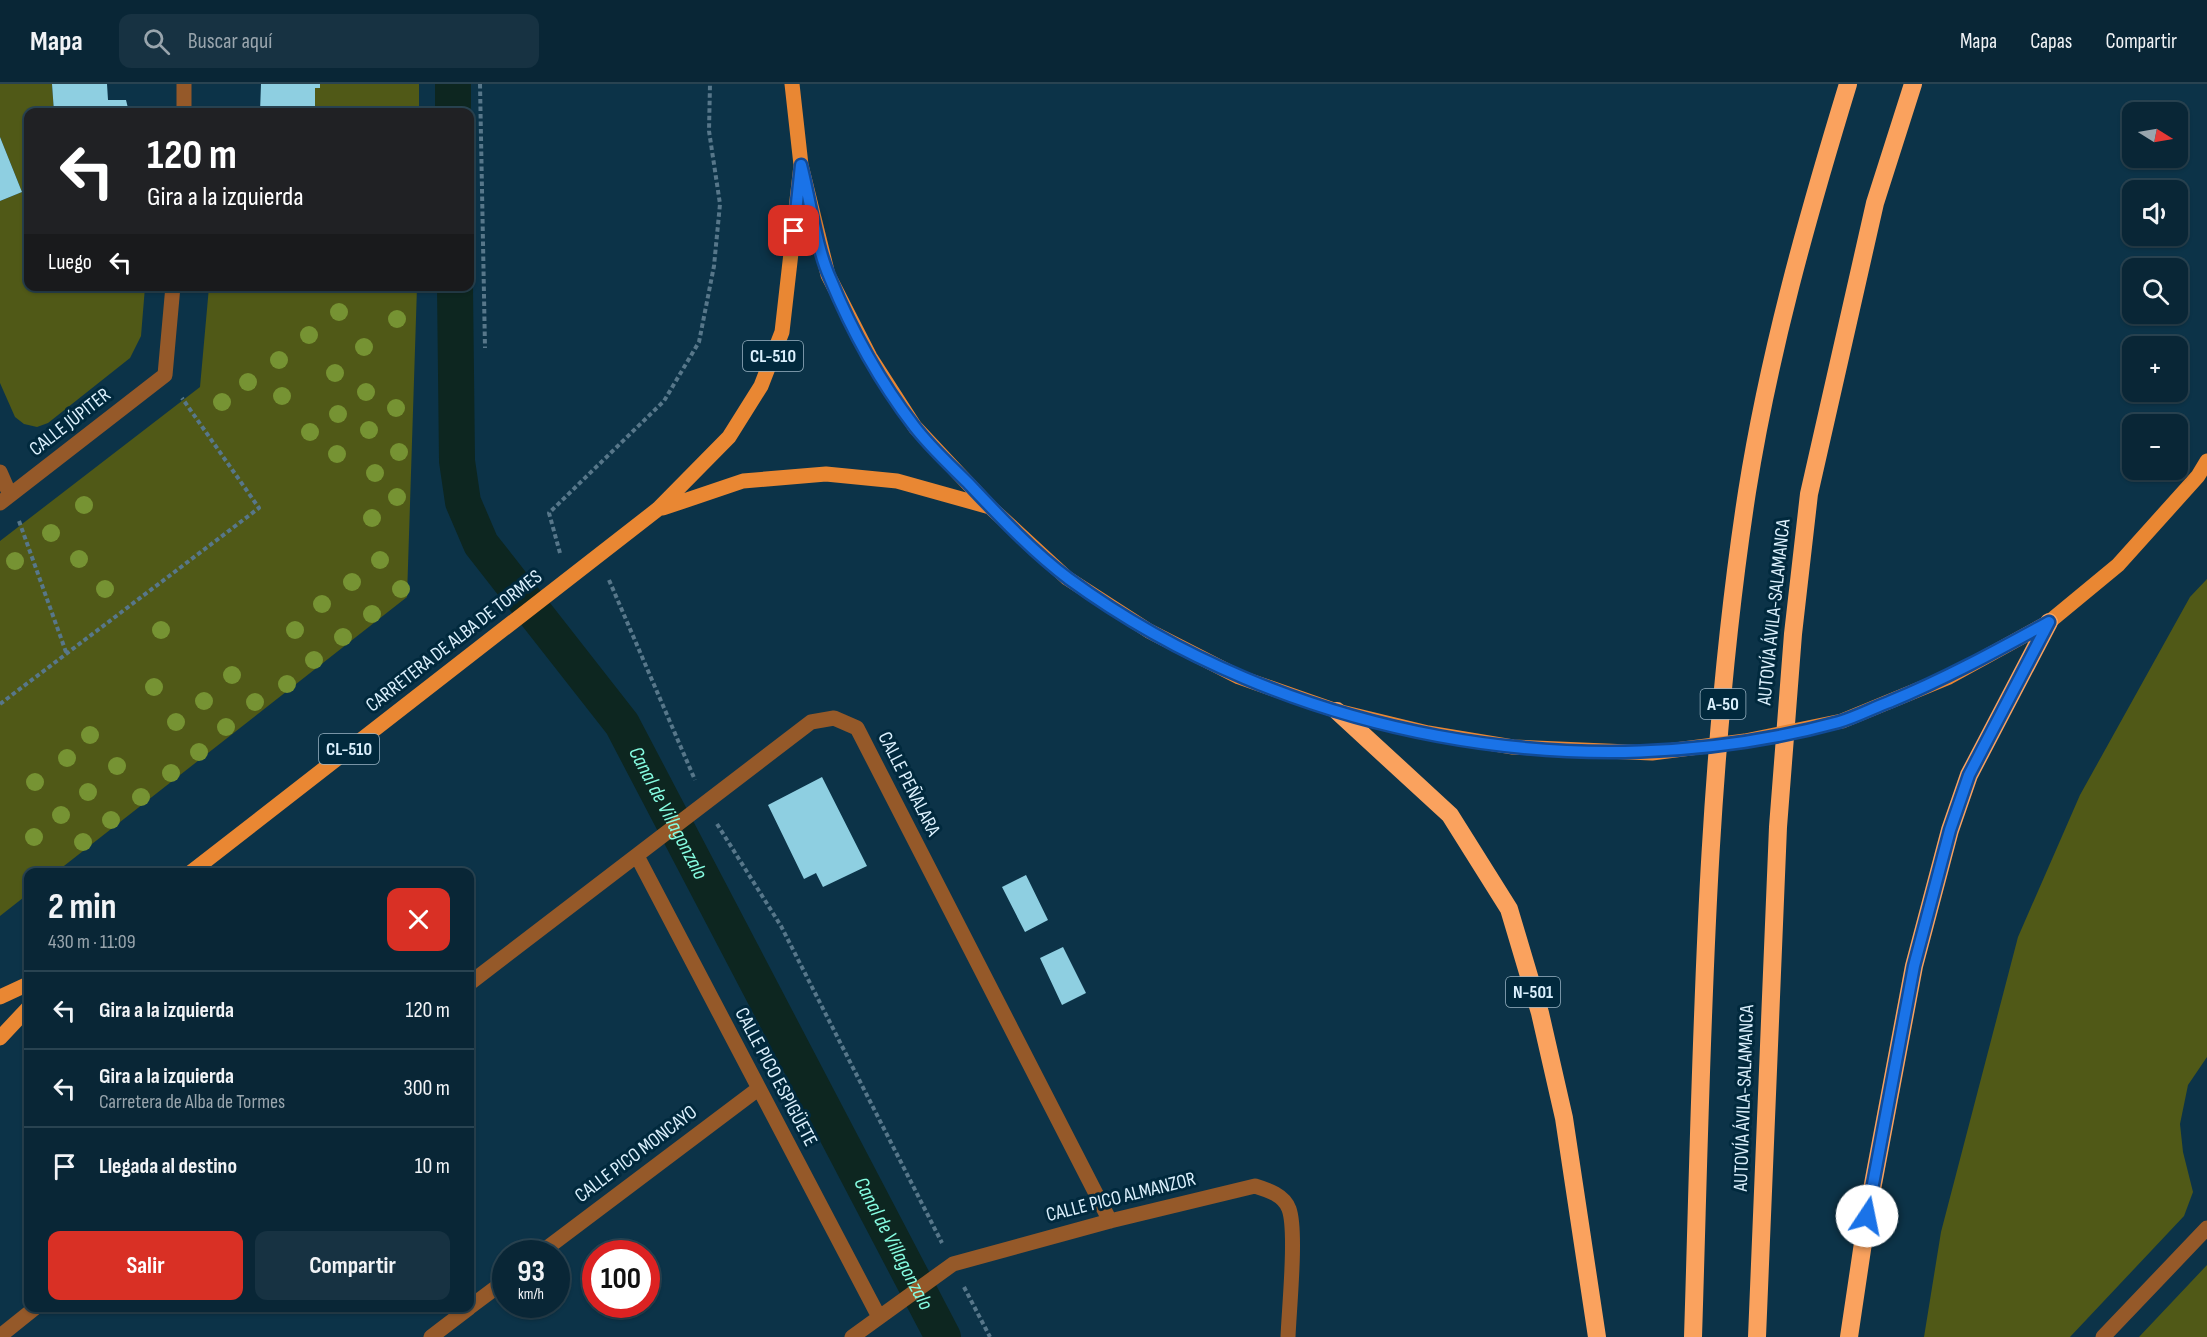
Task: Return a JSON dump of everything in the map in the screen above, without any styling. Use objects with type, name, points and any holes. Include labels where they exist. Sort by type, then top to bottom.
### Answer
[{"type":"highway","name":"AUTOVÍA ÁVILA-SALAMANCA","points":[[1693,1337],[1712,824],[1729,633],[1748,491],[1771,363],[1813,197],[1848,84]]},
{"type":"highway","name":"AUTOVÍA ÁVILA-SALAMANCA","points":[[1757,1337],[1778,827],[1793,634],[1809,494],[1875,203],[1913,84]]},
{"type":"highway","points":[[1849,1337],[1867,1216],[1914,966],[1950,830],[1969,775],[2049,622]]},
{"type":"highway","name":"N-501","points":[[1337,711],[1450,815],[1509,909],[1539,1013],[1564,1118],[1597,1337]]},
{"type":"main road","points":[[792,84],[801,165],[828,275],[870,357],[915,427],[990,507],[1067,578],[1149,631],[1239,677],[1337,711],[1428,733],[1513,747],[1652,753],[1745,741],[1842,722],[1949,677],[2049,622],[2118,565],[2203,472],[2207,462]]},
{"type":"main road","name":"CARRETERA DE ALBA DE TORMES","points":[[196,868],[658,509],[729,437],[761,386],[782,332],[801,165]]},
{"type":"main road","name":"CARRETERA DE ALBA DE TORMES","points":[[658,509],[743,481],[826,474],[897,481],[990,507]]},
{"type":"main road","points":[[0,997],[24,986]]},
{"type":"main road","points":[[0,1038],[24,1012]]},
{"type":"street","points":[[184,84],[184,108]]},
{"type":"street","name":"CALLE JÚPITER","points":[[5,499],[165,375],[173,291]]},
{"type":"street","points":[[0,472],[5,499]]},
{"type":"street","name":"CALLE PEÑALARA","points":[[474,979],[811,722],[834,718],[857,728],[1110,1221]]},
{"type":"street","name":"CALLE PICO ESPIGÜETE","points":[[637,856],[879,1317]]},
{"type":"street","name":"CALLE PICO MONCAYO","points":[[558,1240],[758,1089]]},
{"type":"street","name":"CALLE PICO ALMANZOR","points":[[852,1337],[953,1264],[1110,1221],[1255,1186],[1276,1193],[1289,1208],[1291,1237],[1288,1337]]},
{"type":"street","points":[[2103,1337],[2207,1228]]},
{"type":"street","points":[[474,1304],[492,1291]]},
{"type":"street","points":[[0,1336],[6,1323],[27,1312]]},
{"type":"street","points":[[430,1337],[464,1312]]},
{"type":"path","points":[[480,84],[484,348]]},
{"type":"path","points":[[568,579],[549,513],[664,401],[699,342],[714,266],[720,204],[710,131],[710,84]]},
{"type":"path","points":[[0,704],[259,508],[182,399]]},
{"type":"path","points":[[19,521],[66,652]]},
{"type":"path","points":[[598,556],[704,803],[781,926],[990,1337]]},
{"type":"green space","points":[[0,84],[52,84],[54,108],[24,108],[24,291],[145,291],[141,336],[130,358],[48,423],[37,427],[24,424],[15,417],[0,383],[0,201],[22,192],[0,137]]},
{"type":"green space","points":[[320,84],[419,84],[419,108],[315,108],[315,88]]},
{"type":"green space","points":[[209,291],[417,291],[407,597],[61,868],[24,868],[24,897],[0,916],[0,541],[200,387]]},
{"type":"green space","points":[[2207,579],[2207,1057],[2188,1085],[2180,1124],[2183,1152],[2193,1192],[2184,1216],[2070,1337],[1924,1337],[1941,1232],[2018,937],[2080,795],[2190,597]]},
{"type":"green space","points":[[2207,1265],[2207,1337],[2139,1337]]},
{"type":"building","points":[[52,84],[107,84],[108,100],[126,100],[128,108],[54,108]]},
{"type":"building","points":[[261,84],[320,84],[320,88],[315,88],[315,108],[260,108]]},
{"type":"building","points":[[0,137],[22,192],[0,201]]},
{"type":"building","points":[[822,777],[867,866],[823,887],[816,873],[804,879],[768,805]]},
{"type":"building","points":[[1026,875],[1048,920],[1025,932],[1002,887]]},
{"type":"building","points":[[1063,947],[1086,993],[1062,1005],[1040,958]]},
{"type":"waterway","name":"Canal de Villagonzalo","points":[[453,84],[453,108]]},
{"type":"waterway","name":"Canal de Villagonzalo","points":[[455,291],[457,461],[463,502],[481,544],[622,724],[943,1337]]},
{"type":"route","points":[[794,231],[801,165],[828,275],[870,357],[915,427],[990,507],[1067,578],[1149,631],[1239,677],[1337,711],[1428,733],[1513,747],[1652,753],[1745,741],[1842,722],[1949,677],[2049,622],[1969,775],[1950,830],[1914,966],[1867,1216]]}]
